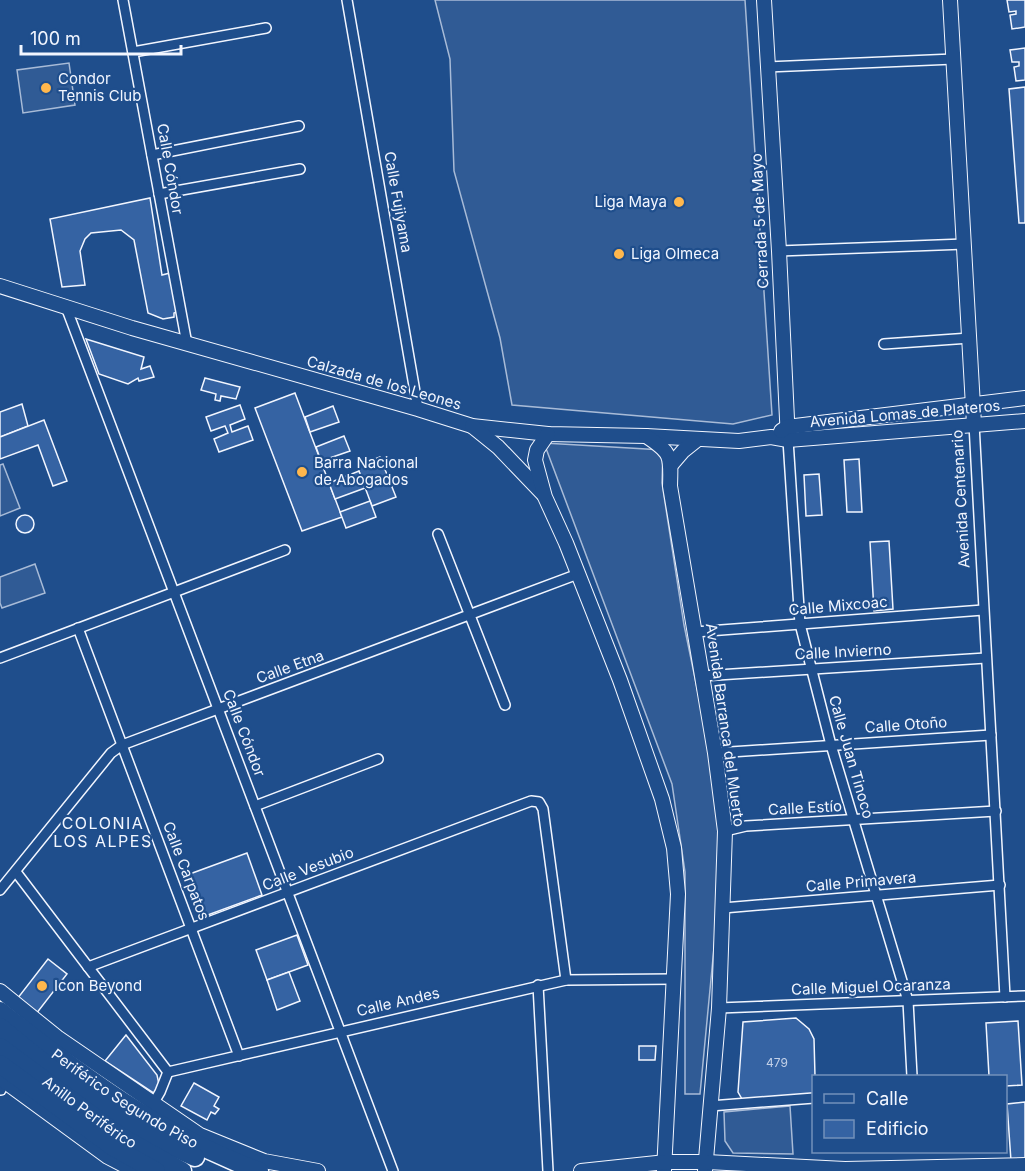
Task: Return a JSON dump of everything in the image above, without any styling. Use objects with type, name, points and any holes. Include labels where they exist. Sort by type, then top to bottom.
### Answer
[{"type":"highway","points":[[0,998],[144,1108]]},
{"type":"highway","name":"Periférico Segundo Piso","points":[[0,1011],[86,1078],[144,1108],[195,1144],[265,1168]]},
{"type":"highway","name":"Anillo Periférico","points":[[0,1027],[29,1052],[129,1124],[227,1171]]},
{"type":"highway","name":"Anillo Periférico","points":[[0,1047],[120,1136],[182,1171]]},
{"type":"highway","points":[[0,1064],[113,1147],[156,1171]]},
{"type":"main road","name":"Cerrada 5 de Mayo","points":[[764,0],[787,434]]},
{"type":"main road","name":"Avenida Centenario","points":[[950,0],[974,424]]},
{"type":"main road","name":"Calzada de los Leones","points":[[0,286],[187,344],[472,426],[548,434],[739,441],[787,434]]},
{"type":"main road","name":"Avenida Lomas de Plateros","points":[[787,434],[1025,398]]},
{"type":"main road","name":"Avenida Lomas de Plateros","points":[[787,434],[1025,421]]},
{"type":"main road","points":[[472,426],[498,447],[545,497]]},
{"type":"main road","points":[[548,434],[537,450],[536,460],[545,497],[620,680],[662,800],[674,848],[678,894],[668,1168]]},
{"type":"main road","points":[[646,436],[665,449],[671,465],[698,439]]},
{"type":"main road","name":"Avenida Barranca del Muerto","points":[[671,465],[670,486],[715,753],[725,831],[719,1008],[706,1166]]},
{"type":"main road","points":[[0,991],[144,1108]]},
{"type":"main road","points":[[0,1078],[108,1157],[135,1171]]},
{"type":"main road","points":[[581,1171],[706,1166],[841,1170],[1025,1166]]},
{"type":"main road","points":[[265,1168],[318,1171]]},
{"type":"street","name":"Calle Cóndor","points":[[123,0],[187,344]]},
{"type":"street","name":"Calle Fujiyama","points":[[347,0],[418,409]]},
{"type":"street","points":[[133,52],[266,28]]},
{"type":"street","points":[[767,68],[954,59]]},
{"type":"street","points":[[152,155],[299,126]]},
{"type":"street","points":[[159,194],[300,169]]},
{"type":"street","points":[[779,250],[965,244]]},
{"type":"street","name":"Calle Cóndor","points":[[66,307],[393,1171]]},
{"type":"street","points":[[884,344],[970,338]]},
{"type":"street","name":"Avenida Centenario","points":[[974,424],[1005,997]]},
{"type":"street","name":"Calle Juan Tinoco","points":[[787,434],[800,624],[831,745],[908,1001],[912,1075]]},
{"type":"street","points":[[438,534],[505,705]]},
{"type":"street","points":[[0,658],[285,550]]},
{"type":"street","name":"Calle Etna","points":[[0,890],[111,753],[122,745],[578,574]]},
{"type":"street","name":"Calle Mixcoac","points":[[695,632],[983,610]]},
{"type":"street","name":"Calle Carpatos","points":[[78,628],[239,1056]]},
{"type":"street","name":"Calle Invierno","points":[[702,676],[986,658]]},
{"type":"street","name":"Calle Otoño","points":[[715,753],[991,735]]},
{"type":"street","points":[[255,806],[378,759]]},
{"type":"street","name":"Calle Vesubio","points":[[88,967],[531,801],[539,802],[543,809],[566,980]]},
{"type":"street","name":"Calle Estío","points":[[725,831],[746,826],[996,812]]},
{"type":"street","points":[[16,872],[168,1072],[160,1092],[144,1108]]},
{"type":"street","name":"Calle Primavera","points":[[723,908],[1000,885]]},
{"type":"street","name":"Calle Andes","points":[[168,1072],[538,985],[566,980],[674,979]]},
{"type":"street","points":[[538,985],[548,1171]]},
{"type":"street","name":"Calle Miguel Ocaranza","points":[[719,1008],[1025,996]]},
{"type":"street","points":[[710,1106],[812,1098]]},
{"type":"shaded area","name":"Liga Olmeca","points":[[435,0],[745,0],[772,415],[733,424],[512,405],[500,338],[454,171],[450,59]]},
{"type":"shaded area","name":"Condor Tennis Club","points":[[69,63],[75,105],[23,113],[17,70]]},
{"type":"shaded area","points":[[544,443],[663,450],[662,483],[684,625],[710,751],[718,814],[718,906],[700,1094],[685,1094],[685,872],[672,784]]},
{"type":"shaded area","points":[[3,464],[20,508],[0,516],[0,465]]},
{"type":"shaded area","points":[[35,564],[45,593],[2,608],[0,577]]},
{"type":"shaded area","points":[[790,1106],[793,1154],[733,1153],[725,1141],[724,1112]]},
{"type":"building","points":[[1007,0],[1025,0],[1025,27],[1012,29],[1010,15],[1016,14],[1016,11],[1009,12]]},
{"type":"building","points":[[1025,48],[1025,80],[1016,81],[1014,67],[1019,66],[1019,62],[1012,62],[1010,50]]},
{"type":"building","points":[[1025,87],[1025,223],[1019,223],[1009,89]]},
{"type":"building","points":[[150,198],[162,275],[170,273],[177,312],[174,313],[174,317],[163,319],[148,313],[134,240],[121,230],[91,233],[85,239],[80,251],[85,285],[62,287],[50,219]]},
{"type":"building","points":[[86,339],[144,357],[141,369],[150,366],[154,377],[139,381],[138,378],[128,384],[99,374]]},
{"type":"building","points":[[205,378],[240,387],[236,399],[221,396],[220,401],[215,400],[216,394],[201,390]]},
{"type":"building","name":"Barra Nacional de Abogados","points":[[295,393],[342,517],[302,531],[255,408]]},
{"type":"building","points":[[22,404],[28,426],[0,437],[0,412]]},
{"type":"building","points":[[240,405],[245,419],[230,425],[232,432],[248,426],[253,440],[219,452],[214,439],[228,433],[225,426],[211,431],[206,417]]},
{"type":"building","points":[[333,406],[339,422],[310,432],[305,417]]},
{"type":"building","points":[[44,420],[67,481],[53,486],[38,445],[0,459],[0,437]]},
{"type":"building","points":[[344,436],[350,451],[321,461],[316,447]]},
{"type":"building","points":[[380,457],[396,497],[372,506],[357,466]]},
{"type":"building","points":[[859,459],[862,512],[847,512],[844,460]]},
{"type":"building","points":[[359,471],[365,488],[335,499],[329,483]]},
{"type":"building","points":[[819,474],[822,515],[806,516],[804,475]]},
{"type":"building","points":[[370,501],[376,517],[346,528],[340,512]]},
{"type":"building","points":[[21,515],[29,515],[34,520],[32,531],[21,533],[16,528],[16,520]]},
{"type":"building","points":[[889,541],[893,609],[874,611],[870,542]]},
{"type":"building","points":[[247,853],[262,895],[205,916],[187,875]]},
{"type":"building","points":[[297,935],[308,965],[267,980],[256,950]]},
{"type":"building","name":"Icon Beyond","points":[[48,959],[67,974],[36,1014],[17,999]]},
{"type":"building","points":[[289,972],[300,1001],[277,1010],[267,980]]},
{"type":"building","points":[[796,1018],[809,1029],[814,1039],[815,1075],[812,1075],[812,1095],[742,1099],[738,1092],[743,1022]]},
{"type":"building","points":[[1018,1021],[1022,1085],[1007,1086],[1007,1075],[989,1075],[986,1023]]},
{"type":"building","points":[[126,1035],[157,1075],[160,1089],[155,1094],[105,1061]]},
{"type":"building","points":[[639,1046],[656,1046],[655,1060],[639,1060]]},
{"type":"building","points":[[194,1083],[219,1097],[214,1106],[219,1109],[215,1114],[211,1112],[207,1120],[181,1106]]},
{"type":"building","points":[[1025,1102],[1025,1160],[1011,1161],[1007,1104]]},
{"type":"place","name":"Condor Tennis Club","points":[[46,88]]},
{"type":"place","name":"Liga Maya","points":[[679,202]]},
{"type":"place","name":"Liga Olmeca","points":[[619,254]]},
{"type":"place","name":"Barra Nacional de Abogados","points":[[302,472]]},
{"type":"place","name":"Icon Beyond","points":[[42,986]]},
{"type":"district","name":"COLONIA LOS ALPES","points":[[103,832]]}]
